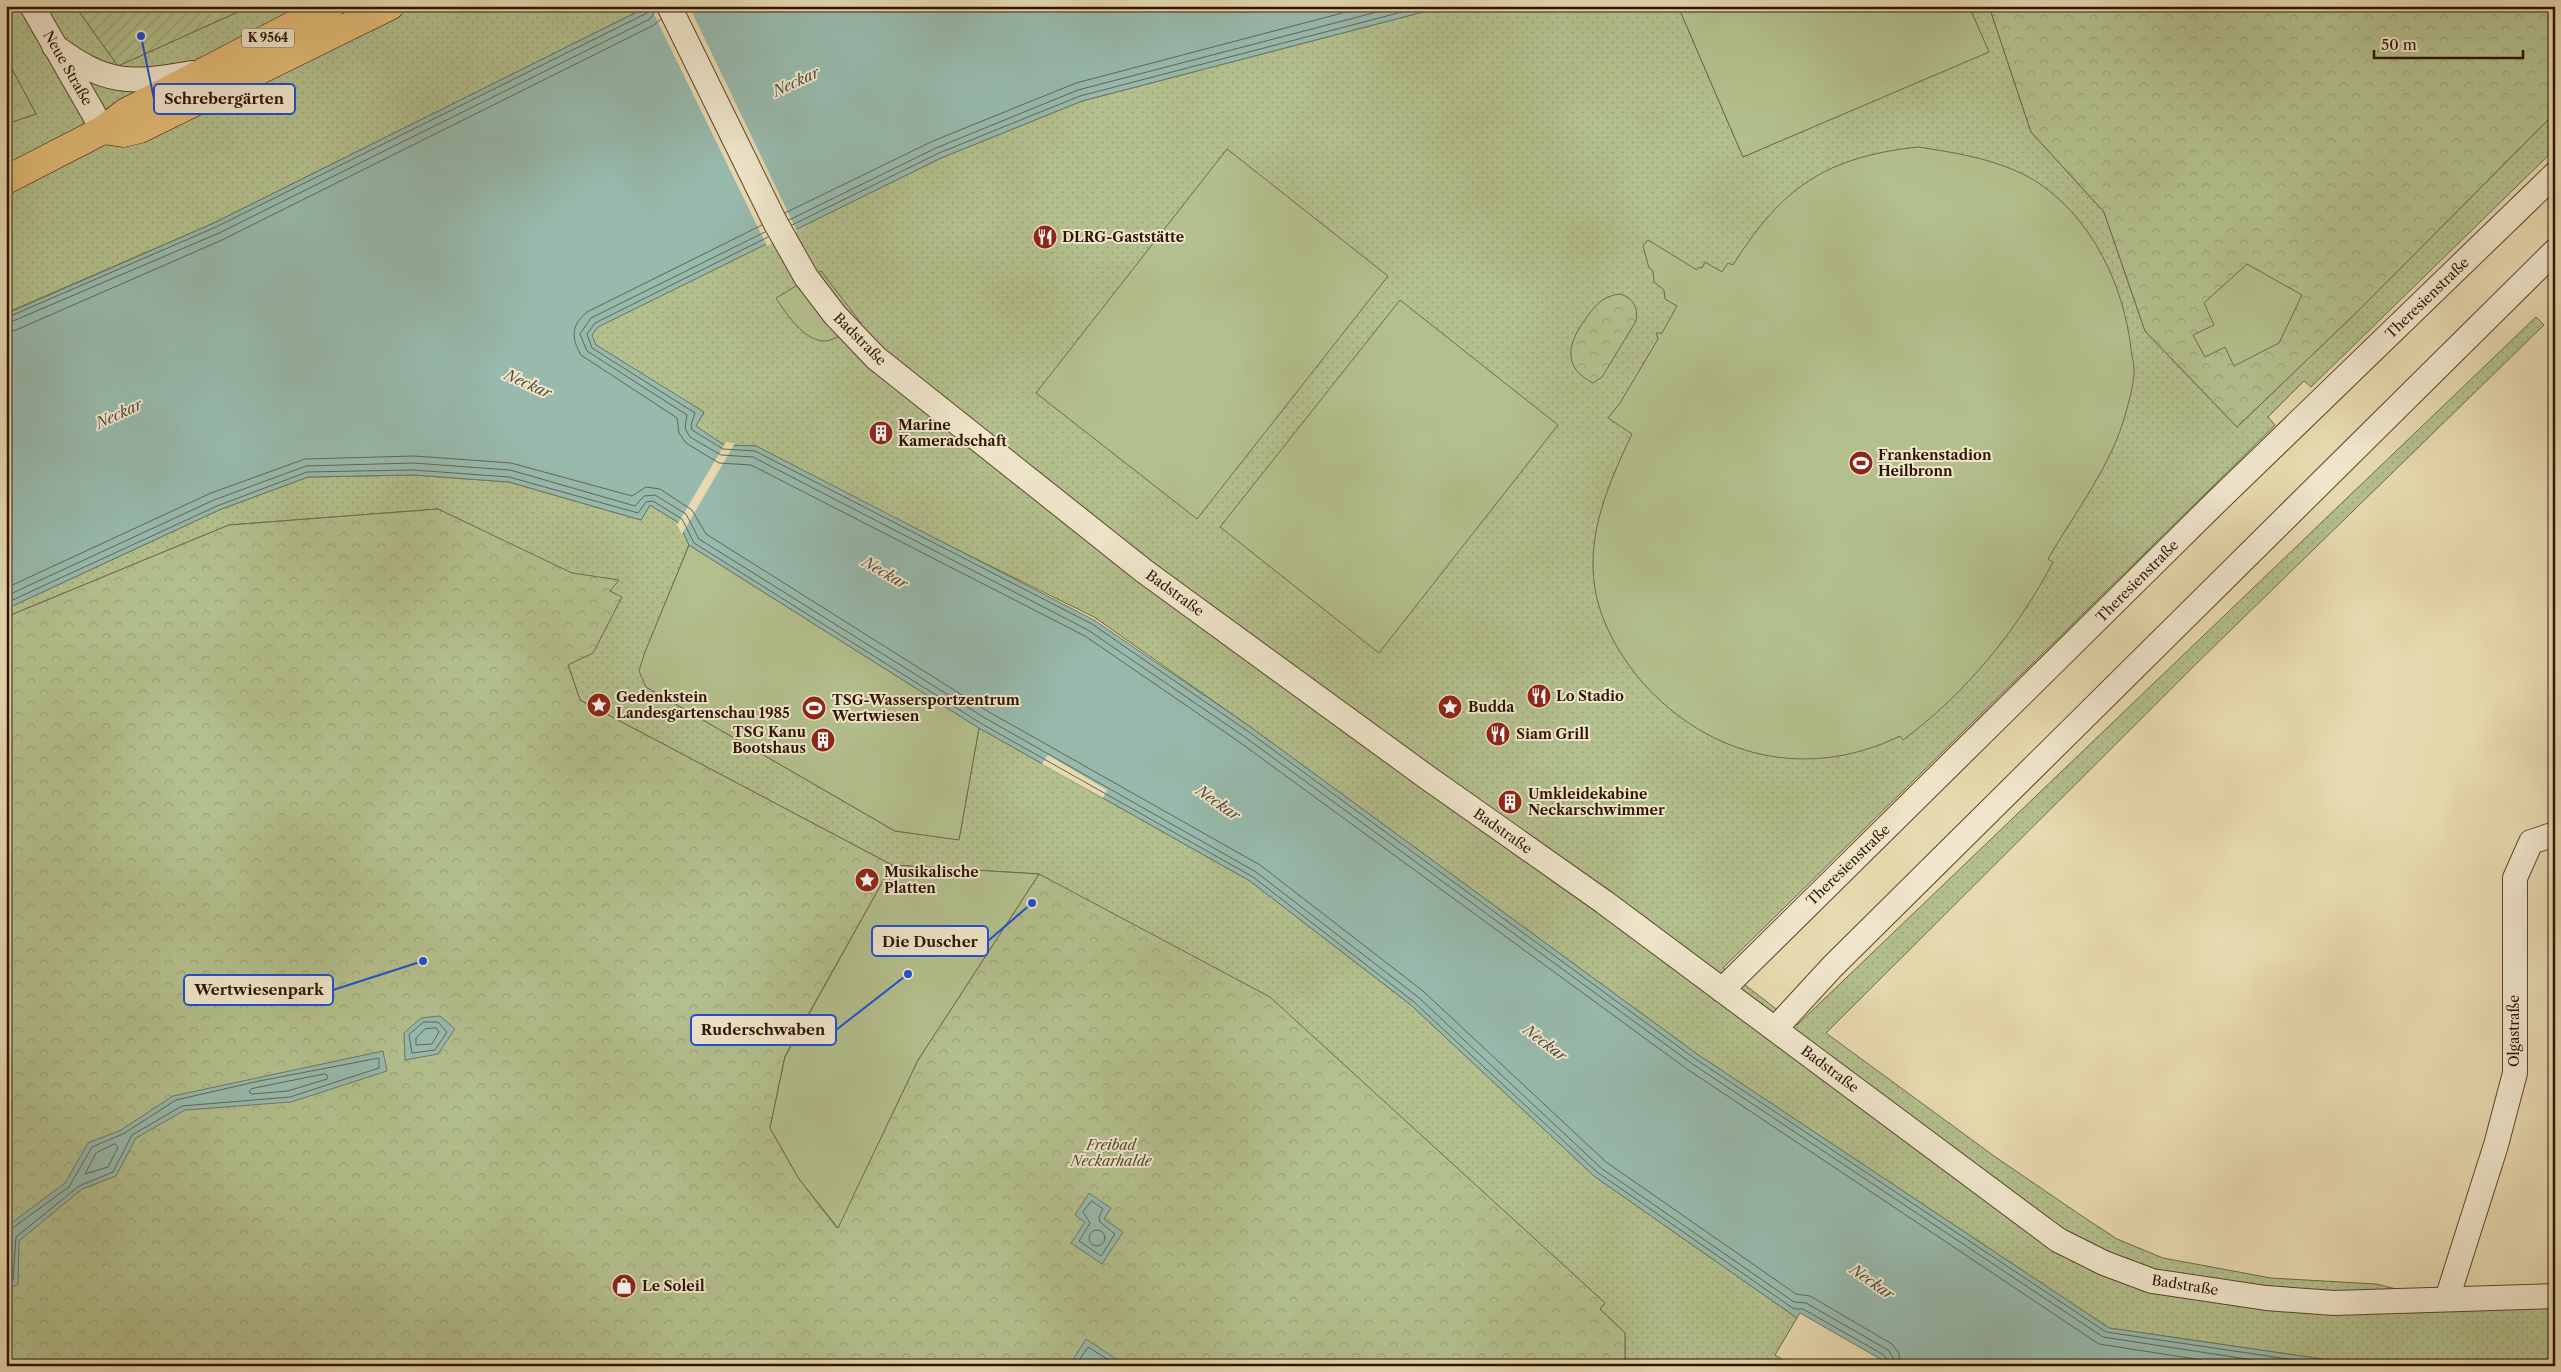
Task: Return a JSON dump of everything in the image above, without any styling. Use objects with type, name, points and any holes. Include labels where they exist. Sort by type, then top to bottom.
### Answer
[{"type":"main road","name":"K 9564","points":[[6,180],[104,130],[126,112],[330,6]]},
{"type":"main road","name":"K 9564","points":[[104,130],[123,134],[140,129],[390,6]]},
{"type":"street","name":"Neue Straße","points":[[32,6],[104,130]]},
{"type":"street","name":"Badstraße","points":[[669,6],[767,204],[806,277],[835,315],[876,358],[1144,571],[1428,778],[1604,902],[2058,1240],[2104,1263],[2152,1281],[2266,1298],[2334,1303],[2555,1296]]},
{"type":"street","points":[[54,46],[93,72],[109,77],[144,80],[206,70]]},
{"type":"street","name":"Theresienstraße","points":[[1722,990],[2214,504],[2555,174]]},
{"type":"street","points":[[1775,1029],[1839,961],[2555,251]]},
{"type":"street","name":"Olgastraße","points":[[2447,1299],[2496,1144],[2515,1073],[2514,878],[2531,842],[2555,834]]},
{"type":"green space","points":[[6,6],[75,6],[118,66],[251,6],[649,6],[214,223],[6,313],[6,124],[36,114],[6,58]]},
{"type":"green space","points":[[75,6],[251,6],[118,66]]},
{"type":"green space","points":[[1446,6],[1678,6],[1743,157],[1988,51],[1969,6],[1989,6],[2031,132],[2104,212],[2145,331],[2237,427],[2359,310],[2555,113],[2555,149],[2311,387],[2304,381],[2268,417],[2275,425],[1723,968],[1797,1025],[2536,317],[2544,325],[2198,662],[1826,1033],[1994,1156],[2117,1239],[2163,1258],[2271,1278],[2376,1284],[2465,1306],[2555,1304],[2555,1366],[2370,1366],[2109,1328],[1697,1054],[1249,726],[1094,617],[895,519],[756,446],[724,445],[695,426],[704,413],[596,345],[591,335],[597,327],[941,158],[1082,101]]},
{"type":"green space","points":[[1678,6],[1969,6],[1989,52],[1743,157]]},
{"type":"green space","points":[[1989,6],[2555,6],[2555,113],[2359,310],[2237,427],[2145,331],[2104,212],[2031,132]]},
{"type":"green space","points":[[6,58],[36,114],[6,124]]},
{"type":"green space","name":"Frankenstadion Heilbronn","points":[[1918,147],[1979,158],[2023,174],[2057,197],[2074,214],[2089,234],[2113,278],[2121,301],[2134,369],[2130,399],[2120,432],[2092,488],[2048,559],[2053,562],[2023,612],[1988,660],[1926,722],[1903,740],[1900,736],[1865,750],[1830,757],[1796,759],[1762,754],[1730,745],[1698,729],[1670,709],[1643,683],[1619,651],[1602,615],[1595,589],[1593,568],[1597,528],[1615,471],[1632,434],[1608,418],[1620,403],[1658,339],[1656,333],[1662,333],[1677,306],[1665,299],[1664,290],[1654,282],[1653,271],[1649,268],[1643,246],[1648,240],[1697,270],[1700,267],[1702,268],[1705,262],[1722,272],[1728,263],[1733,265],[1751,238],[1770,215],[1809,180],[1832,168],[1857,159]]},
{"type":"green space","points":[[1227,149],[1388,276],[1197,519],[1036,393]]},
{"type":"green space","points":[[2247,264],[2302,295],[2279,343],[2234,366],[2225,347],[2205,357],[2193,335],[2214,325],[2204,303]]},
{"type":"green space","points":[[821,271],[861,323],[833,339],[824,341],[807,335],[800,329],[776,298]]},
{"type":"green space","points":[[1620,294],[1629,298],[1634,304],[1636,308],[1636,321],[1602,377],[1593,383],[1583,377],[1572,363],[1571,347],[1578,330],[1591,311],[1608,297]]},
{"type":"green space","points":[[1400,300],[1558,425],[1379,653],[1220,527]]},
{"type":"green space","points":[[413,475],[509,482],[641,520],[650,505],[679,523],[689,545],[645,653],[646,687],[895,831],[959,839],[979,728],[1250,881],[1411,1005],[1594,1176],[1797,1318],[1775,1355],[1793,1366],[1625,1366],[1625,1333],[1600,1309],[1605,1303],[1353,1074],[1039,874],[892,865],[580,700],[568,665],[475,527],[438,509],[229,525],[6,617],[6,609],[219,510],[308,477]]},
{"type":"green space","name":"Freibad Neckarhalde","points":[[438,509],[572,573],[619,580],[610,591],[622,597],[593,653],[568,665],[580,700],[892,865],[785,1056],[770,1128],[799,1179],[837,1228],[918,1060],[1039,874],[1270,997],[1605,1303],[1600,1309],[1625,1333],[1625,1366],[6,1366],[6,617],[229,525]]},
{"type":"green space","name":"TSG-Wassersportzentrum Wertwiesen","points":[[689,545],[979,728],[959,840],[895,831],[646,687],[639,671]]},
{"type":"green space","points":[[892,865],[1039,874],[918,1060],[838,1228],[799,1179],[770,1128],[785,1057]]},
{"type":"water","name":"Neckar","points":[[649,6],[1446,6],[1082,101],[941,158],[598,327],[592,335],[596,345],[704,412],[696,426],[724,445],[756,446],[1094,620],[1249,726],[1697,1054],[2109,1328],[2370,1366],[1879,1366],[1882,1360],[1800,1313],[1797,1318],[1594,1176],[1411,1005],[1250,881],[979,728],[689,545],[679,523],[650,505],[641,520],[509,482],[413,475],[308,477],[219,510],[6,609],[6,314],[214,223]]},
{"type":"water","points":[[440,1016],[455,1029],[438,1054],[405,1060],[404,1033],[421,1018]]},
{"type":"water","points":[[383,1051],[387,1071],[291,1102],[185,1110],[136,1138],[116,1176],[82,1189],[19,1241],[18,1284],[6,1291],[6,1227],[65,1183],[88,1143],[121,1130],[173,1096]]},
{"type":"water","points":[[1089,1193],[1111,1208],[1104,1219],[1123,1232],[1102,1264],[1071,1243],[1085,1222],[1075,1215]]},
{"type":"water","points":[[1086,1339],[1127,1366],[1069,1366]]},
{"type":"pier","points":[[650,6],[689,6],[797,231],[767,246]]},
{"type":"pier","points":[[726,442],[735,443],[682,534],[677,525]]},
{"type":"pier","points":[[1048,755],[1107,790],[1103,798],[1042,764]]},
{"type":"place","name":"Schrebergärten","points":[[141,36]]},
{"type":"place","name":"DLRG-Gaststätte","points":[[1045,237]]},
{"type":"place","name":"Marine Kameradschaft","points":[[881,433]]},
{"type":"place","name":"Frankenstadion Heilbronn","points":[[1861,463]]},
{"type":"place","name":"Lo Stadio","points":[[1539,696]]},
{"type":"place","name":"Gedenkstein Landesgartenschau 1985","points":[[599,705]]},
{"type":"place","name":"Budda","points":[[1450,707]]},
{"type":"place","name":"TSG-Wassersportzentrum Wertwiesen","points":[[814,708]]},
{"type":"place","name":"Siam Grill","points":[[1498,734]]},
{"type":"place","name":"TSG Kanu Bootshaus","points":[[823,740]]},
{"type":"place","name":"Umkleidekabine Neckarschwimmer","points":[[1510,802]]},
{"type":"place","name":"Musikalische Platten","points":[[867,880]]},
{"type":"place","name":"Die Duscher","points":[[1032,903]]},
{"type":"place","name":"Wertwiesenpark","points":[[423,961]]},
{"type":"place","name":"Ruderschwaben","points":[[908,974]]},
{"type":"place","name":"Le Soleil","points":[[624,1286]]}]
